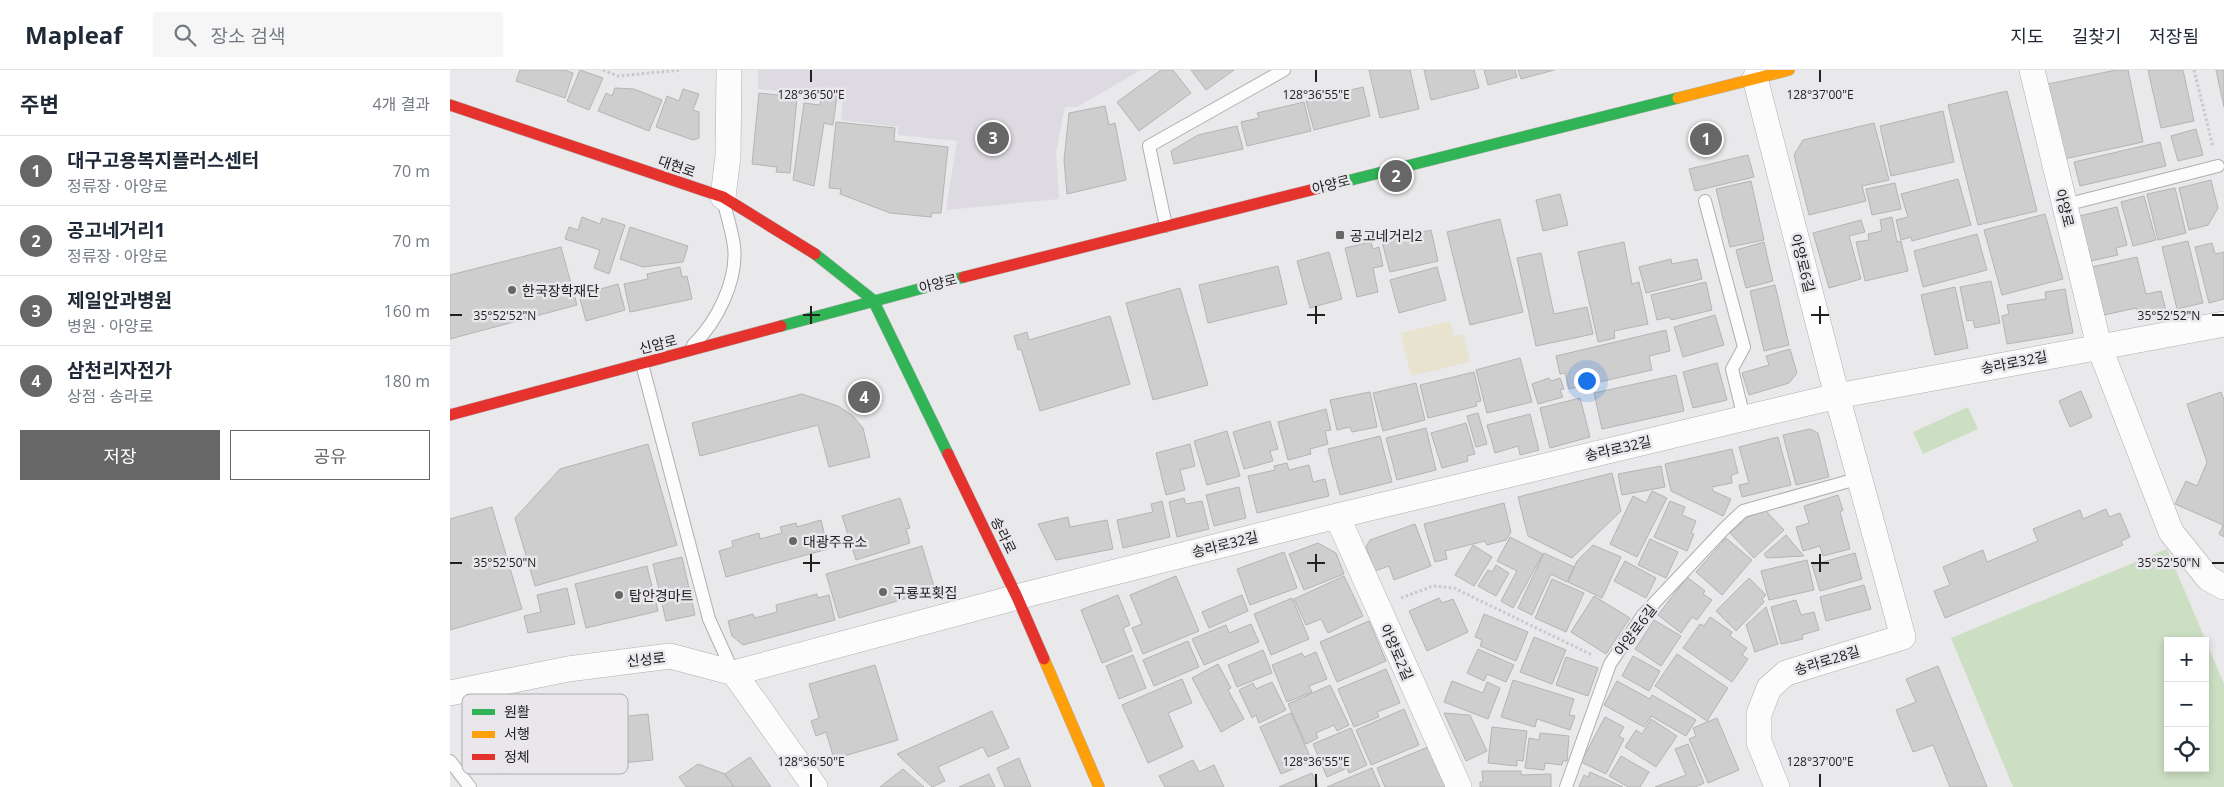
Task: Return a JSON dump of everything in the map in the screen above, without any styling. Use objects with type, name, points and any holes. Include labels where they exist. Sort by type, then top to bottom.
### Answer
[{"type":"main road","name":"아양로","points":[[873,300],[1789,70]]},
{"type":"main road","name":"대현로","points":[[450,105],[723,197],[810,250],[873,300]]},
{"type":"main road","name":"신암로","points":[[450,415],[684,353],[873,300]]},
{"type":"main road","name":"송라로","points":[[873,300],[1017,597],[1099,787]]},
{"type":"street","points":[[723,197],[728,156],[729,70]]},
{"type":"street","name":"아양로","points":[[2032,70],[2099,346],[2171,532],[2208,578],[2224,587]]},
{"type":"street","name":"아양로6길","points":[[1755,78],[1837,396],[1903,637]]},
{"type":"street","name":"송라로32길","points":[[734,673],[1017,597],[1337,516],[1837,396],[2224,324]]},
{"type":"street","name":"아양로2길","points":[[1337,516],[1459,787]]},
{"type":"street","name":"송라로28길","points":[[1777,787],[1759,742],[1759,714],[1769,688],[1786,673],[1903,637]]},
{"type":"street","name":"신성로","points":[[450,693],[568,669],[670,656],[734,673]]},
{"type":"street","points":[[734,673],[815,787]]},
{"type":"lane","points":[[1166,226],[1149,146],[1284,70]]},
{"type":"lane","points":[[2065,205],[2218,166]]},
{"type":"lane","points":[[684,353],[706,333],[716,314],[731,275],[734,247],[723,197]]},
{"type":"lane","points":[[1705,201],[1744,347],[1732,369],[1744,418]]},
{"type":"lane","points":[[642,364],[709,619],[734,673]]},
{"type":"lane","name":"아양로6길","points":[[1610,664],[1644,615],[1743,511],[1860,478]]},
{"type":"lane","points":[[1566,787],[1610,664]]},
{"type":"lane","points":[[450,760],[470,787]]},
{"type":"path","points":[[603,70],[618,76],[682,70]]},
{"type":"path","points":[[618,76],[621,70]]},
{"type":"path","points":[[2194,70],[2218,166]]},
{"type":"path","points":[[1377,607],[1433,586],[1454,588],[1610,664]]},
{"type":"shaded area","points":[[758,70],[1141,70],[1077,107],[1065,107],[1056,152],[1059,199],[946,210],[957,141],[898,135],[898,127],[841,120],[843,97],[758,89]]},
{"type":"green space","points":[[1968,407],[1978,429],[1923,454],[1913,432]]},
{"type":"green space","points":[[2167,549],[2204,637],[2164,637],[2164,772],[2209,772],[2209,648],[2224,684],[2224,787],[2013,787],[1951,638]]},
{"type":"sand","points":[[1450,321],[1454,336],[1463,334],[1470,362],[1411,376],[1401,333]]},
{"type":"building","points":[[520,70],[564,70],[573,73],[565,98],[516,81]]},
{"type":"building","points":[[580,70],[603,78],[589,110],[567,101]]},
{"type":"building","points":[[1161,70],[1173,70],[1191,93],[1139,131],[1117,102]]},
{"type":"building","points":[[1191,70],[1234,70],[1206,90]]},
{"type":"building","points":[[1369,70],[1410,70],[1419,109],[1380,118]]},
{"type":"building","points":[[1424,70],[1474,70],[1479,88],[1431,100]]},
{"type":"building","points":[[1484,70],[1515,70],[1517,77],[1488,85]]},
{"type":"building","points":[[1518,70],[1554,70],[1521,79]]},
{"type":"building","points":[[2116,70],[2128,70],[2143,142],[2064,159],[2048,84]]},
{"type":"building","points":[[2148,70],[2183,70],[2194,121],[2161,128]]},
{"type":"building","points":[[2216,70],[2224,70],[2224,107]]},
{"type":"building","points":[[1363,87],[1370,116],[1314,130],[1306,101]]},
{"type":"building","points":[[615,88],[634,89],[662,100],[649,131],[598,111],[606,93],[612,96]]},
{"type":"building","points":[[683,89],[699,94],[693,110],[699,112],[699,138],[693,140],[656,127],[667,96],[679,101]]},
{"type":"building","points":[[2007,91],[2037,211],[1978,225],[1948,105]]},
{"type":"building","points":[[759,93],[797,97],[790,173],[776,172],[777,167],[752,164]]},
{"type":"building","points":[[821,94],[837,96],[833,125],[824,123],[814,186],[793,180],[804,103],[820,105]]},
{"type":"building","points":[[1304,102],[1311,131],[1247,146],[1241,122],[1259,118],[1257,113]]},
{"type":"building","points":[[1105,106],[1109,125],[1115,123],[1126,180],[1067,194],[1064,160],[1069,113]]},
{"type":"building","points":[[1943,111],[1954,162],[1891,176],[1880,126]]},
{"type":"building","points":[[836,122],[895,128],[894,141],[948,147],[941,213],[932,213],[931,217],[890,213],[840,194],[841,189],[829,188]]},
{"type":"building","points":[[1874,123],[1889,180],[1862,186],[1866,201],[1809,215],[1794,155],[1803,140]]},
{"type":"building","points":[[1237,126],[1243,149],[1174,164],[1171,151],[1198,135]]},
{"type":"building","points":[[2196,129],[2203,155],[2178,161],[2171,136]]},
{"type":"building","points":[[2160,142],[2166,166],[2080,186],[2074,162]]},
{"type":"building","points":[[1748,155],[1754,177],[1695,191],[1689,169]]},
{"type":"building","points":[[1958,179],[1971,225],[1912,241],[1911,237],[1901,240],[1896,220],[1908,217],[1901,194]]},
{"type":"building","points":[[2211,180],[2218,208],[2208,225],[2189,230],[2179,188]]},
{"type":"building","points":[[1751,181],[1764,240],[1730,247],[1716,189]]},
{"type":"building","points":[[1895,183],[1901,209],[1872,215],[1866,189]]},
{"type":"building","points":[[2175,188],[2186,233],[2158,240],[2147,194]]},
{"type":"building","points":[[1560,194],[1568,225],[1543,231],[1536,200]]},
{"type":"building","points":[[2144,196],[2156,240],[2133,246],[2121,202]]},
{"type":"building","points":[[2117,207],[2127,245],[2116,248],[2118,255],[2091,261],[2079,216]]},
{"type":"building","points":[[2045,214],[2063,279],[2002,295],[1984,230]]},
{"type":"building","points":[[582,217],[600,224],[602,218],[625,225],[609,274],[594,268],[600,250],[565,239],[569,227],[578,230]]},
{"type":"building","points":[[1892,217],[1897,242],[1901,241],[1908,271],[1865,281],[1856,242],[1869,240],[1868,234],[1882,231],[1880,220]]},
{"type":"building","points":[[1500,219],[1523,312],[1470,325],[1447,232]]},
{"type":"building","points":[[1861,220],[1865,232],[1849,236],[1861,279],[1829,288],[1813,233]]},
{"type":"building","points":[[630,227],[688,246],[683,262],[643,267],[620,259]]},
{"type":"building","points":[[1431,230],[1438,261],[1390,272],[1382,242]]},
{"type":"building","points":[[1977,234],[1987,270],[1923,287],[1914,251]]},
{"type":"building","points":[[2188,241],[2203,303],[2177,309],[2162,247]]},
{"type":"building","points":[[1371,242],[1373,249],[1379,247],[1383,266],[1373,268],[1378,292],[1357,297],[1345,248]]},
{"type":"building","points":[[1624,242],[1632,284],[1639,282],[1648,324],[1614,331],[1615,338],[1598,342],[1578,252]]},
{"type":"building","points":[[1764,242],[1773,281],[1746,288],[1736,250]]},
{"type":"building","points":[[2212,243],[2215,254],[2224,252],[2224,299],[2209,303],[2195,247]]},
{"type":"building","name":"한국장학재단","points":[[561,247],[577,305],[450,339],[450,275]]},
{"type":"building","points":[[1329,252],[1342,299],[1310,308],[1297,261]]},
{"type":"building","points":[[1541,253],[1554,314],[1587,307],[1593,334],[1536,346],[1517,258]]},
{"type":"building","points":[[2137,257],[2146,294],[2161,291],[2166,311],[2138,318],[2136,308],[2104,315],[2092,267]]},
{"type":"building","points":[[1671,259],[1672,264],[1697,259],[1702,279],[1646,293],[1639,267]]},
{"type":"building","points":[[1278,266],[1287,304],[1208,323],[1199,285]]},
{"type":"building","points":[[680,267],[682,277],[687,276],[692,299],[630,312],[624,284],[648,279],[647,274]]},
{"type":"building","points":[[1437,267],[1446,300],[1399,313],[1390,280]]},
{"type":"building","points":[[1991,281],[2000,323],[1975,328],[1973,320],[1967,321],[1960,287]]},
{"type":"building","points":[[1706,282],[1712,310],[1671,320],[1670,317],[1657,320],[1651,295]]},
{"type":"building","points":[[618,284],[625,310],[586,321],[579,295]]},
{"type":"building","points":[[1775,285],[1789,345],[1764,351],[1750,291]]},
{"type":"building","points":[[1955,287],[1968,348],[1935,355],[1921,295]]},
{"type":"building","points":[[1180,288],[1208,385],[1153,400],[1126,303]]},
{"type":"building","points":[[2065,289],[2073,333],[2007,344],[2002,316],[2009,314],[2007,305],[2046,299],[2045,292]]},
{"type":"building","points":[[1715,315],[1724,345],[1683,357],[1674,327]]},
{"type":"building","points":[[1110,316],[1130,384],[1040,411],[1021,349],[1018,350],[1014,336],[1027,332],[1029,340]]},
{"type":"building","points":[[1666,330],[1670,351],[1649,356],[1652,370],[1569,389],[1565,373],[1560,374],[1556,356]]},
{"type":"building","points":[[1790,349],[1797,373],[1789,383],[1749,395],[1742,373],[1769,365],[1766,356]]},
{"type":"building","points":[[1520,358],[1532,402],[1487,413],[1476,370]]},
{"type":"building","points":[[1717,363],[1727,400],[1693,408],[1683,372]]},
{"type":"building","points":[[1474,372],[1481,401],[1476,402],[1477,406],[1428,418],[1420,385]]},
{"type":"building","points":[[1676,375],[1684,411],[1602,429],[1594,393]]},
{"type":"building","points":[[1549,378],[1551,381],[1560,378],[1564,389],[1560,390],[1563,397],[1538,404],[1532,384]]},
{"type":"building","points":[[1416,383],[1425,420],[1383,431],[1373,393]]},
{"type":"building","points":[[2081,391],[2092,417],[2070,427],[2059,401]]},
{"type":"building","points":[[1370,392],[1377,427],[1352,432],[1350,427],[1337,430],[1330,400]]},
{"type":"building","points":[[2221,392],[2224,400],[2224,537],[2219,534],[2223,525],[2175,504],[2186,481],[2197,486],[2207,462],[2187,404]]},
{"type":"building","points":[[802,394],[838,406],[853,416],[863,428],[870,457],[829,467],[818,425],[700,456],[692,423]]},
{"type":"building","points":[[1580,398],[1590,437],[1550,448],[1540,408]]},
{"type":"building","points":[[1326,409],[1331,430],[1325,431],[1328,444],[1310,449],[1311,454],[1288,460],[1278,422]]},
{"type":"building","points":[[1478,413],[1487,444],[1476,447],[1467,416]]},
{"type":"building","points":[[1530,414],[1539,450],[1520,455],[1518,446],[1495,453],[1487,425]]},
{"type":"building","points":[[1270,421],[1278,449],[1270,451],[1273,461],[1244,469],[1233,432]]},
{"type":"building","points":[[1466,423],[1475,454],[1467,456],[1468,461],[1442,468],[1431,433]]},
{"type":"building","points":[[1426,428],[1436,470],[1397,480],[1386,438]]},
{"type":"building","points":[[1810,429],[1818,433],[1829,477],[1796,485],[1783,435]]},
{"type":"building","points":[[1227,431],[1240,476],[1207,485],[1194,441]]},
{"type":"building","points":[[1380,436],[1392,482],[1340,495],[1328,449]]},
{"type":"building","points":[[1778,437],[1791,485],[1742,497],[1739,485],[1749,483],[1739,447]]},
{"type":"building","points":[[648,444],[677,545],[535,586],[515,518],[560,469]]},
{"type":"building","points":[[1190,444],[1195,466],[1180,470],[1185,490],[1166,495],[1156,453]]},
{"type":"building","points":[[1732,449],[1738,473],[1731,475],[1732,483],[1712,487],[1713,491],[1731,499],[1723,516],[1671,491],[1665,464]]},
{"type":"building","points":[[1287,463],[1289,470],[1309,465],[1313,482],[1325,479],[1329,496],[1257,513],[1248,476],[1275,470],[1274,466]]},
{"type":"building","points":[[1661,466],[1665,487],[1622,495],[1618,474]]},
{"type":"building","points":[[1612,473],[1621,511],[1572,558],[1528,536],[1518,497]]},
{"type":"building","points":[[1239,487],[1246,518],[1214,526],[1206,495]]},
{"type":"building","points":[[1652,491],[1667,498],[1637,557],[1610,544],[1633,496],[1646,503]]},
{"type":"building","points":[[1838,495],[1843,510],[1840,512],[1850,549],[1823,556],[1820,546],[1803,551],[1796,527],[1809,523],[1804,506]]},
{"type":"building","points":[[900,498],[910,528],[906,529],[910,543],[856,560],[842,516]]},
{"type":"building","points":[[1184,498],[1186,504],[1202,501],[1209,529],[1177,537],[1169,502]]},
{"type":"building","points":[[1162,501],[1170,537],[1123,548],[1117,520],[1153,512],[1151,504]]},
{"type":"building","points":[[1670,501],[1685,507],[1682,515],[1696,521],[1691,533],[1694,534],[1687,551],[1654,537]]},
{"type":"building","points":[[1504,503],[1511,532],[1506,540],[1487,545],[1485,541],[1445,551],[1447,559],[1435,562],[1424,524]]},
{"type":"building","points":[[492,507],[522,609],[450,630],[450,519]]},
{"type":"building","points":[[2106,509],[2109,517],[2120,513],[2130,537],[2121,541],[2123,545],[1945,618],[1934,591],[1950,585],[1943,567],[1983,550],[1987,562],[2038,541],[2033,529],[2080,510],[2083,519]]},
{"type":"building","points":[[1765,510],[1784,530],[1754,558],[1730,533],[1748,517]]},
{"type":"building","points":[[1068,517],[1070,527],[1107,520],[1113,549],[1056,560],[1038,524]]},
{"type":"building","points":[[821,520],[828,549],[726,577],[719,551],[733,547],[732,541],[759,533],[760,539],[782,533],[780,527],[796,523],[797,527]]},
{"type":"building","points":[[1415,524],[1431,566],[1394,580],[1389,566],[1375,571],[1366,547],[1370,540]]},
{"type":"building","points":[[1786,535],[1804,556],[1767,558],[1764,554]]},
{"type":"building","points":[[1510,537],[1543,554],[1513,608],[1501,601],[1517,571],[1497,561]]},
{"type":"building","points":[[1726,538],[1752,560],[1722,595],[1696,572]]},
{"type":"building","points":[[1650,539],[1678,552],[1666,578],[1638,565]]},
{"type":"building","points":[[1318,543],[1336,553],[1344,574],[1304,590],[1289,554]]},
{"type":"building","points":[[1473,545],[1492,557],[1474,586],[1455,575]]},
{"type":"building","points":[[1593,545],[1621,557],[1602,598],[1568,582],[1577,561]]},
{"type":"building","points":[[922,546],[935,590],[839,618],[826,574]]},
{"type":"building","points":[[1284,552],[1297,588],[1250,605],[1237,569]]},
{"type":"building","points":[[1544,553],[1574,567],[1567,582],[1551,574],[1532,615],[1518,608]]},
{"type":"building","points":[[1855,553],[1862,579],[1820,591],[1812,565]]},
{"type":"building","points":[[682,557],[695,615],[666,621],[653,564]]},
{"type":"building","points":[[1807,560],[1814,590],[1769,600],[1761,571]]},
{"type":"building","points":[[1625,561],[1656,578],[1646,598],[1614,581]]},
{"type":"building","points":[[1496,565],[1509,573],[1496,596],[1478,586],[1488,570],[1492,572]]},
{"type":"building","points":[[647,566],[658,611],[586,628],[575,584]]},
{"type":"building","points":[[1176,576],[1199,631],[1143,654],[1132,628],[1142,624],[1130,595]]},
{"type":"building","points":[[1344,576],[1363,616],[1328,633],[1321,619],[1306,625],[1294,599]]},
{"type":"building","points":[[1687,577],[1705,591],[1703,594],[1712,600],[1697,620],[1692,617],[1681,633],[1658,615]]},
{"type":"building","points":[[1749,578],[1766,595],[1762,599],[1764,602],[1736,631],[1716,611]]},
{"type":"building","points":[[1552,579],[1584,593],[1566,632],[1535,618]]},
{"type":"building","points":[[1864,585],[1871,609],[1826,621],[1820,597]]},
{"type":"building","points":[[567,588],[575,624],[528,633],[524,616],[541,612],[537,595]]},
{"type":"building","points":[[817,594],[818,598],[829,595],[835,620],[743,645],[732,636],[728,621],[753,614],[755,618],[777,612],[776,605]]},
{"type":"building","points":[[1118,595],[1130,625],[1123,628],[1132,651],[1102,663],[1081,610]]},
{"type":"building","points":[[1242,595],[1248,611],[1209,628],[1202,612]]},
{"type":"building","points":[[1594,596],[1630,618],[1606,654],[1571,632]]},
{"type":"building","points":[[1292,598],[1309,639],[1271,655],[1254,614]]},
{"type":"building","points":[[1439,598],[1442,603],[1453,599],[1468,632],[1427,651],[1409,611]]},
{"type":"building","points":[[1796,600],[1801,615],[1814,612],[1819,630],[1802,635],[1803,639],[1781,644],[1771,607]]},
{"type":"building","points":[[1766,607],[1778,644],[1755,652],[1746,625]]},
{"type":"building","points":[[1484,614],[1528,632],[1516,661],[1480,646],[1482,640],[1475,637]]},
{"type":"building","points":[[1710,617],[1732,632],[1730,636],[1747,648],[1742,655],[1748,659],[1732,682],[1683,648],[1700,624],[1704,626]]},
{"type":"building","points":[[1654,620],[1681,636],[1661,666],[1635,649]]},
{"type":"building","points":[[1369,621],[1386,661],[1337,682],[1320,642]]},
{"type":"building","points":[[1251,624],[1259,642],[1204,665],[1192,639],[1226,625],[1229,633]]},
{"type":"building","points":[[1534,637],[1566,650],[1552,684],[1520,672]]},
{"type":"building","points":[[1188,641],[1199,667],[1154,686],[1143,660]]},
{"type":"building","points":[[1478,649],[1514,665],[1506,682],[1487,674],[1484,681],[1467,673]]},
{"type":"building","points":[[1263,650],[1272,673],[1237,687],[1228,665]]},
{"type":"building","points":[[1316,652],[1327,679],[1309,686],[1312,692],[1287,702],[1272,665],[1302,653],[1304,657]]},
{"type":"building","points":[[1677,654],[1728,688],[1707,721],[1655,686]]},
{"type":"building","points":[[1133,655],[1146,688],[1119,699],[1106,666]]},
{"type":"building","points":[[1633,656],[1660,671],[1649,691],[1622,676]]},
{"type":"building","points":[[1566,657],[1598,668],[1588,696],[1556,685]]},
{"type":"building","points":[[1218,664],[1231,688],[1228,690],[1244,719],[1221,732],[1192,678]]},
{"type":"building","points":[[875,665],[898,740],[834,759],[826,732],[816,736],[811,721],[819,718],[809,684]]},
{"type":"building","points":[[1938,666],[1987,787],[1950,787],[1933,745],[1913,752],[1896,710],[1916,702],[1906,679]]},
{"type":"building","points":[[1386,669],[1400,703],[1377,712],[1379,717],[1354,727],[1338,689]]},
{"type":"building","points":[[1182,679],[1192,703],[1168,713],[1183,747],[1148,763],[1122,705]]},
{"type":"building","points":[[1513,680],[1574,699],[1569,715],[1575,716],[1570,730],[1537,719],[1535,727],[1501,717]]},
{"type":"building","points":[[1452,681],[1483,693],[1487,682],[1500,688],[1488,719],[1444,702]]},
{"type":"building","points":[[1617,681],[1650,699],[1652,695],[1696,720],[1686,736],[1651,716],[1644,727],[1604,705]]},
{"type":"building","points":[[1272,682],[1286,710],[1259,723],[1256,715],[1252,718],[1239,690],[1253,683],[1256,689]]},
{"type":"building","points":[[1330,685],[1349,725],[1337,731],[1334,725],[1316,733],[1318,738],[1306,744],[1288,704]]},
{"type":"building","points":[[1404,709],[1419,745],[1371,765],[1356,730]]},
{"type":"building","points":[[992,711],[1009,748],[988,757],[983,747],[938,767],[945,781],[932,787],[897,754]]},
{"type":"building","points":[[1291,713],[1312,761],[1281,774],[1260,727]]},
{"type":"building","points":[[1444,713],[1470,715],[1487,751],[1466,761]]},
{"type":"building","points":[[648,714],[653,760],[628,762],[628,716]]},
{"type":"building","points":[[1605,717],[1624,727],[1619,736],[1624,739],[1606,774],[1581,762]]},
{"type":"building","points":[[1717,718],[1739,770],[1708,783],[1689,739],[1696,736],[1693,728]]},
{"type":"building","points":[[1651,719],[1677,736],[1656,767],[1625,747],[1636,730],[1642,734]]},
{"type":"building","points":[[1492,727],[1527,731],[1523,761],[1517,760],[1517,766],[1488,763]]},
{"type":"building","points":[[1351,728],[1367,765],[1349,773],[1347,768],[1327,777],[1313,744]]},
{"type":"building","points":[[1540,733],[1569,736],[1567,761],[1563,761],[1562,765],[1545,763],[1544,770],[1525,768],[1529,738],[1539,740]]},
{"type":"building","points":[[1688,744],[1704,783],[1695,787],[1655,787],[1686,775],[1675,749]]},
{"type":"building","points":[[1428,747],[1445,787],[1385,787],[1377,768]]},
{"type":"building","points":[[1621,756],[1649,772],[1640,787],[1628,787],[1609,776]]},
{"type":"building","points":[[750,757],[771,787],[734,787],[725,774]]},
{"type":"building","points":[[1019,758],[1031,787],[1005,787],[997,768]]},
{"type":"building","points":[[1193,760],[1199,772],[1214,765],[1224,787],[1165,787],[1159,776]]},
{"type":"building","points":[[698,764],[725,774],[734,787],[686,787],[679,777]]},
{"type":"building","points":[[1372,768],[1380,787],[1327,787]]},
{"type":"building","points":[[903,769],[924,787],[880,787]]},
{"type":"building","points":[[1482,771],[1521,771],[1521,775],[1551,774],[1551,787],[1480,787],[1480,782],[1483,782]]},
{"type":"building","points":[[1590,772],[1623,787],[1579,787],[1584,775],[1588,777]]},
{"type":"building","points":[[1312,773],[1318,787],[1279,787]]},
{"type":"building","points":[[989,774],[995,787],[959,787]]},
{"type":"traffic: fast","points":[[1319,188],[1678,98]]},
{"type":"traffic: fast","points":[[815,254],[873,300],[948,454]]},
{"type":"traffic: fast","points":[[781,326],[964,277]]},
{"type":"traffic: slow","points":[[1678,98],[1789,70]]},
{"type":"traffic: slow","points":[[1044,659],[1099,787]]},
{"type":"traffic: jam","points":[[450,105],[723,197],[815,254]]},
{"type":"traffic: jam","points":[[964,277],[1319,188]]},
{"type":"traffic: jam","points":[[450,415],[781,326]]},
{"type":"traffic: jam","points":[[948,454],[1017,597],[1044,659]]},
{"type":"place","name":"제일안과병원","points":[[993,138]]},
{"type":"place","name":"대구고용복지플러스센터","points":[[1706,139]]},
{"type":"place","name":"공고네거리1","points":[[1396,176]]},
{"type":"place","name":"공고네거리2","points":[[1340,235]]},
{"type":"place","name":"한국장학재단","points":[[512,290]]},
{"type":"place","name":"삼천리자전가","points":[[864,397]]},
{"type":"place","name":"대광주유소","points":[[793,541]]},
{"type":"place","name":"구룡포횟집","points":[[883,592]]},
{"type":"place","name":"탑안경마트","points":[[619,595]]}]
